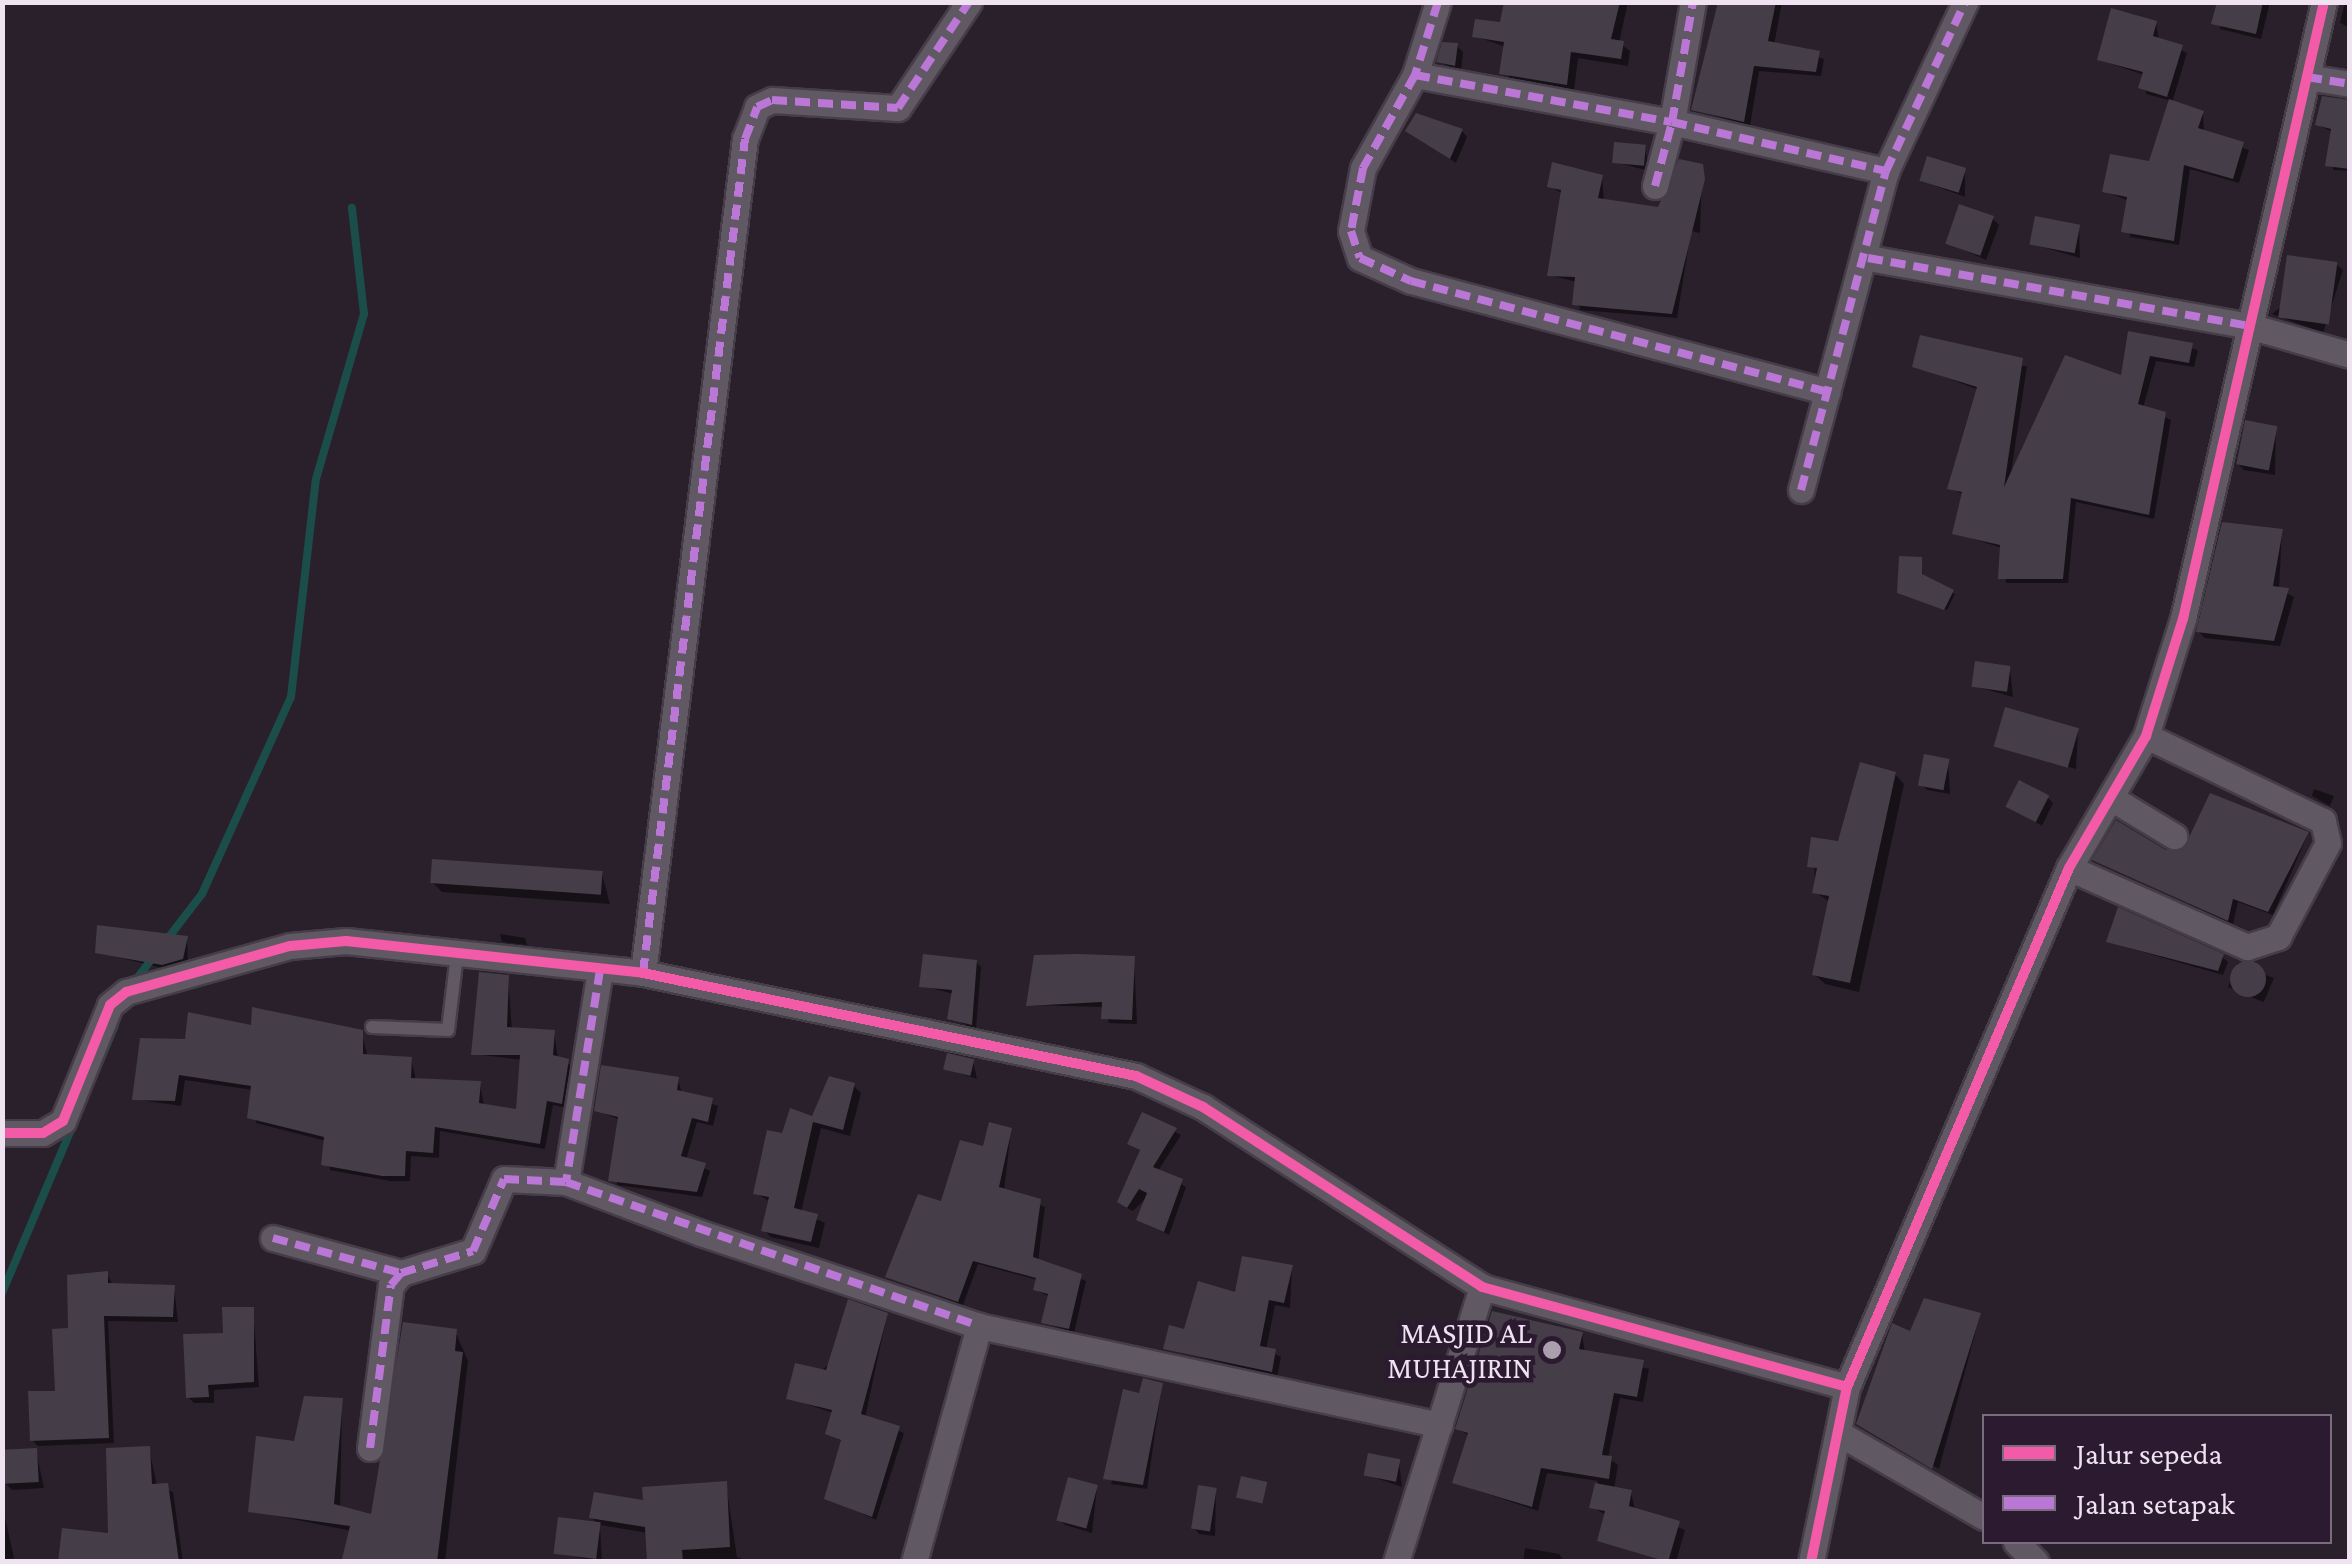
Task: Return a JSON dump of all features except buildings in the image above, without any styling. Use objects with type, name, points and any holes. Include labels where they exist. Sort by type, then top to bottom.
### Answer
[{"type":"street","points":[[643,973],[744,139],[757,107],[772,100],[898,108],[968,2]]},
{"type":"street","points":[[1438,2],[1415,75],[1363,168],[1351,231],[1360,258],[1411,281],[1828,392]]},
{"type":"street","points":[[1656,186],[1672,122],[1692,2]]},
{"type":"street","points":[[1801,490],[1868,258],[1886,171],[1965,2]]},
{"type":"street","points":[[1811,1562],[1848,1387],[2070,868],[2146,736],[2183,619],[2324,2]]},
{"type":"street","points":[[1415,75],[1672,122],[1886,171]]},
{"type":"street","points":[[2307,77],[2350,84]]},
{"type":"street","points":[[1868,258],[2249,326],[2350,355]]},
{"type":"street","points":[[2070,868],[2247,947],[2278,937],[2328,843],[2323,821],[2146,736]]},
{"type":"street","points":[[2110,798],[2174,836]]},
{"type":"street","points":[[2,1134],[43,1133],[63,1121],[110,1005],[152,982],[319,942],[643,973],[1136,1076],[1203,1107],[1482,1287],[1848,1387]]},
{"type":"street","points":[[566,1182],[600,970]]},
{"type":"street","points":[[273,1238],[401,1273],[473,1250],[504,1179],[566,1182],[980,1326],[1439,1425]]},
{"type":"street","points":[[370,1448],[384,1314],[401,1273]]},
{"type":"street","points":[[1396,1562],[1482,1287]]},
{"type":"street","points":[[914,1562],[980,1326]]},
{"type":"street","points":[[1840,1434],[1982,1516]]},
{"type":"street","points":[[2018,1544],[2036,1562]]},
{"type":"lane","points":[[372,1027],[448,1030],[457,954]]},
{"type":"waterway","points":[[165,942],[202,894],[291,697],[316,479],[364,314],[352,208]]},
{"type":"waterway","points":[[135,981],[153,957]]},
{"type":"waterway","points":[[2,1293],[115,1026]]},
{"type":"marked path","points":[[643,973],[745,139],[757,107],[772,100],[898,108],[969,2]]},
{"type":"marked path","points":[[1438,2],[1415,75],[1672,122],[1693,2]]},
{"type":"marked path","points":[[1801,490],[1886,171],[1965,2]]},
{"type":"marked path","points":[[1415,75],[1363,168],[1351,231],[1360,258],[1411,281],[1827,392]]},
{"type":"marked path","points":[[2307,77],[2350,84]]},
{"type":"marked path","points":[[1655,186],[1672,122],[1886,171]]},
{"type":"marked path","points":[[1868,258],[2249,326]]},
{"type":"marked path","points":[[600,970],[566,1182],[979,1326]]},
{"type":"marked path","points":[[370,1448],[391,1285],[401,1273],[473,1251],[504,1179],[566,1182]]},
{"type":"marked path","points":[[273,1238],[401,1273]]},
{"type":"cycle path","points":[[1811,1562],[1847,1387],[2069,868],[2146,736],[2183,619],[2324,2]]},
{"type":"cycle path","points":[[2,1133],[43,1133],[63,1121],[110,1005],[126,992],[290,946],[346,941],[643,973],[1136,1076],[1203,1107],[1482,1287],[1847,1387]]},
{"type":"place","name":"MASJID AL MUHAJIRIN","points":[[1552,1350]]}]
